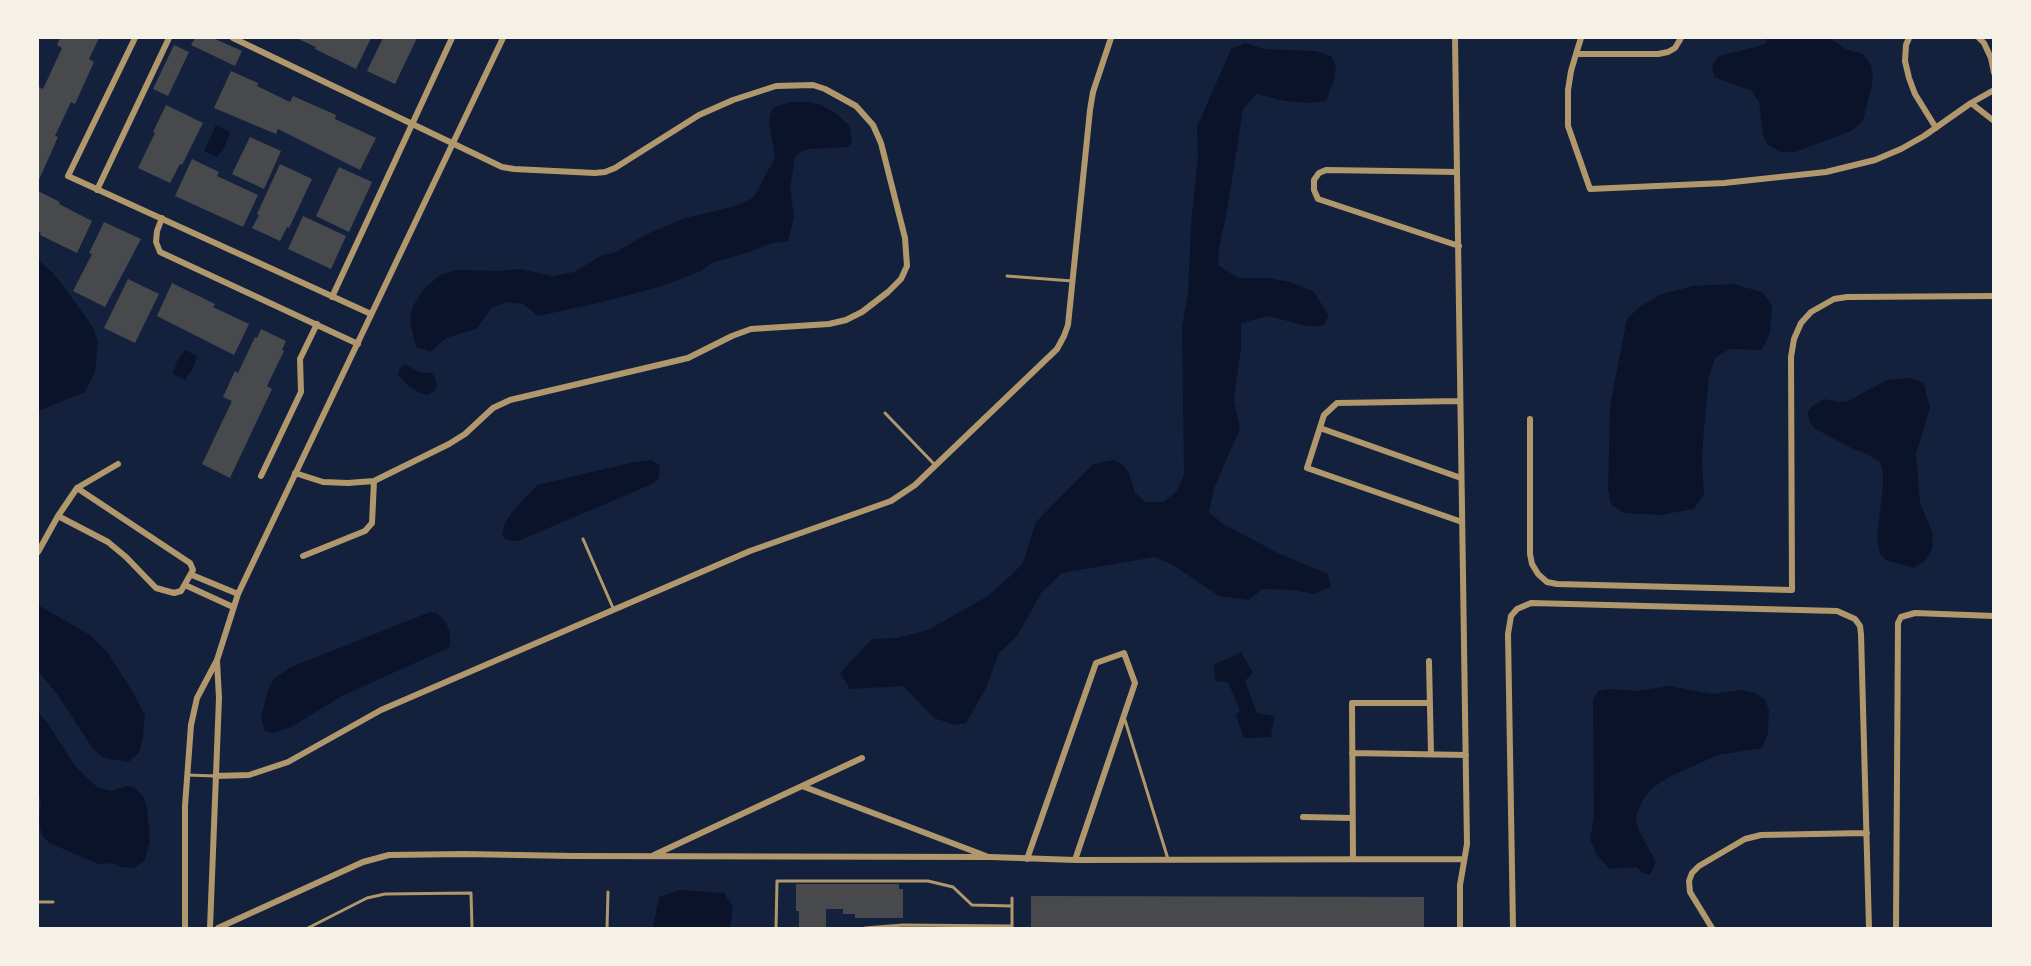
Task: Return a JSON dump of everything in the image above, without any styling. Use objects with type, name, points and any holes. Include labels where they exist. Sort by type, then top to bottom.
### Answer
[{"type":"street","points":[[135,38],[68,176],[371,314]]},
{"type":"street","points":[[97,189],[169,38]]},
{"type":"street","points":[[233,38],[502,167],[605,172],[699,115],[725,104],[776,86],[813,85],[856,106],[873,125],[884,152],[905,238],[907,266],[901,279],[862,312],[846,320],[829,324],[751,329],[688,358],[510,400],[493,408],[465,434],[449,444],[374,481],[323,482],[296,473]]},
{"type":"street","points":[[332,297],[452,38]]},
{"type":"street","points":[[185,928],[185,806],[190,725],[197,698],[217,660],[238,594],[503,38]]},
{"type":"street","points":[[215,776],[249,774],[288,762],[381,710],[750,551],[891,501],[915,485],[1057,349],[1068,325],[1090,110],[1095,83],[1111,38]]},
{"type":"street","points":[[1455,38],[1467,844],[1460,885],[1460,928]]},
{"type":"street","points":[[1581,38],[1568,90],[1568,126],[1590,189],[1724,183],[1826,172],[1875,160],[1901,149],[1994,90]]},
{"type":"street","points":[[1576,54],[1658,54],[1675,48],[1681,38]]},
{"type":"street","points":[[1909,38],[1905,61],[1909,78],[1915,94],[1936,128]]},
{"type":"street","points":[[1979,38],[1984,43],[1994,73]]},
{"type":"street","points":[[1971,103],[1994,121]]},
{"type":"street","points":[[1457,172],[1326,170],[1314,180],[1314,190],[1318,199],[1459,246]]},
{"type":"street","points":[[162,218],[156,242],[160,252],[358,344]]},
{"type":"street","points":[[1530,418],[1530,554],[1532,564],[1538,574],[1547,582],[1792,590],[1791,357],[1794,339],[1801,323],[1811,312],[1834,299],[1847,297],[1994,296]]},
{"type":"street","points":[[261,476],[301,392],[300,360],[317,324]]},
{"type":"street","points":[[1460,402],[1337,403],[1324,415],[1307,468],[1462,522]]},
{"type":"street","points":[[1320,428],[1461,478]]},
{"type":"street","points":[[38,552],[77,488],[118,464]]},
{"type":"street","points":[[303,556],[365,531],[372,523],[374,481]]},
{"type":"street","points":[[58,516],[108,542],[156,588],[174,593],[181,591],[192,575],[193,570],[190,563],[183,557],[77,488]]},
{"type":"street","points":[[192,575],[238,594]]},
{"type":"street","points":[[185,585],[233,607]]},
{"type":"street","points":[[1513,928],[1508,634],[1511,616],[1517,609],[1531,603],[1838,611],[1848,614],[1860,626],[1861,634],[1869,928]]},
{"type":"street","points":[[1896,928],[1898,623],[1901,617],[1915,613],[1994,616]]},
{"type":"street","points":[[1027,859],[1096,663],[1124,653],[1134,683],[1075,860]]},
{"type":"street","points":[[210,928],[219,698],[217,660]]},
{"type":"street","points":[[1429,660],[1431,754]]},
{"type":"street","points":[[1353,859],[1352,703],[1430,702]]},
{"type":"street","points":[[1352,753],[1466,755]]},
{"type":"street","points":[[651,857],[862,758]]},
{"type":"street","points":[[801,786],[991,857]]},
{"type":"street","points":[[1303,817],[1352,818]]},
{"type":"street","points":[[1712,928],[1690,892],[1689,881],[1692,873],[1699,866],[1740,842],[1761,835],[1867,832]]},
{"type":"street","points":[[218,928],[363,862],[389,855],[991,857],[1075,860],[1464,859]]},
{"type":"lane","points":[[1007,276],[1072,281]]},
{"type":"lane","points":[[885,413],[935,465]]},
{"type":"lane","points":[[583,539],[613,610]]},
{"type":"lane","points":[[1124,715],[1168,859]]},
{"type":"lane","points":[[187,775],[215,776]]},
{"type":"lane","points":[[776,928],[777,881],[928,881],[953,887],[972,905],[1012,906]]},
{"type":"lane","points":[[607,928],[608,892]]},
{"type":"lane","points":[[308,928],[367,898],[385,894],[471,893],[472,928]]},
{"type":"lane","points":[[865,928],[903,925],[1012,927],[1012,898]]},
{"type":"lane","points":[[38,902],[53,902]]},
{"type":"water","points":[[1766,38],[1830,38],[1845,49],[1863,54],[1871,65],[1873,80],[1863,121],[1851,131],[1795,152],[1781,152],[1768,145],[1763,135],[1759,102],[1752,91],[1714,77],[1712,65],[1719,56],[1756,47],[1766,43]]},
{"type":"water","points":[[1245,43],[1264,49],[1316,51],[1331,56],[1336,66],[1334,80],[1326,101],[1310,103],[1285,101],[1256,94],[1243,110],[1218,265],[1238,278],[1268,278],[1290,282],[1314,292],[1329,316],[1323,326],[1306,326],[1269,316],[1241,323],[1241,348],[1234,400],[1240,429],[1214,488],[1209,512],[1223,524],[1278,553],[1328,574],[1331,587],[1314,594],[1295,590],[1263,589],[1248,600],[1219,596],[1173,565],[1155,557],[1062,573],[1041,593],[1017,636],[999,653],[986,688],[966,723],[955,725],[934,718],[903,686],[850,689],[840,673],[872,639],[897,638],[928,630],[988,596],[1009,577],[1023,563],[1036,522],[1093,464],[1114,460],[1123,465],[1129,473],[1135,493],[1146,502],[1163,502],[1176,492],[1184,475],[1182,326],[1188,295],[1191,225],[1198,154],[1197,127],[1231,49]]},
{"type":"water","points":[[792,102],[819,104],[834,112],[849,125],[852,143],[847,147],[809,149],[800,152],[795,158],[790,187],[794,216],[788,241],[769,244],[712,263],[699,272],[659,287],[594,304],[538,316],[523,304],[507,302],[492,308],[476,329],[446,338],[430,352],[416,347],[410,322],[413,306],[423,290],[440,275],[457,270],[520,269],[552,276],[574,272],[602,255],[614,253],[645,235],[685,218],[736,206],[753,198],[775,158],[769,122],[771,111],[776,106]]},
{"type":"water","points":[[216,125],[230,132],[225,146],[217,157],[204,151]]},
{"type":"water","points":[[38,260],[62,284],[92,326],[98,341],[95,372],[85,392],[38,411]]},
{"type":"water","points":[[1733,284],[1762,292],[1772,305],[1770,333],[1762,350],[1730,349],[1715,358],[1709,377],[1705,417],[1702,459],[1704,494],[1694,509],[1660,515],[1623,513],[1611,504],[1608,489],[1610,406],[1627,319],[1639,307],[1662,294],[1693,286]]},
{"type":"water","points":[[185,350],[197,356],[185,380],[173,374],[177,361]]},
{"type":"water","points":[[406,365],[419,372],[432,373],[437,387],[433,392],[427,395],[408,386],[398,374],[401,366]]},
{"type":"water","points":[[1909,378],[1924,384],[1930,408],[1916,454],[1920,503],[1933,534],[1932,549],[1926,560],[1914,568],[1886,560],[1880,554],[1877,536],[1883,472],[1880,462],[1814,428],[1809,421],[1808,412],[1811,407],[1824,399],[1848,401],[1887,380]]},
{"type":"water","points":[[651,460],[660,466],[659,478],[652,484],[518,541],[511,541],[502,535],[504,525],[512,512],[537,485]]},
{"type":"water","points":[[38,605],[90,635],[108,653],[134,694],[145,715],[139,753],[128,762],[104,758],[93,749],[57,694],[38,671]]},
{"type":"water","points":[[430,612],[437,613],[445,621],[450,632],[450,646],[446,649],[342,696],[291,727],[273,733],[265,731],[261,718],[268,690],[274,679],[289,668]]},
{"type":"water","points":[[1241,652],[1253,673],[1245,681],[1257,713],[1274,716],[1271,737],[1244,738],[1236,716],[1240,710],[1228,682],[1215,681],[1214,665]]},
{"type":"water","points":[[1669,686],[1712,694],[1741,690],[1755,693],[1765,700],[1769,710],[1768,733],[1762,748],[1718,755],[1667,778],[1651,789],[1636,816],[1638,829],[1656,862],[1650,875],[1642,873],[1637,867],[1610,869],[1596,854],[1590,839],[1594,816],[1593,700],[1598,691],[1610,689],[1638,691]]},
{"type":"water","points":[[38,712],[75,766],[97,787],[111,791],[126,786],[134,787],[143,796],[147,808],[150,840],[145,860],[134,868],[122,867],[113,863],[99,864],[49,843],[42,835],[39,823],[41,800],[38,790]]},
{"type":"water","points":[[680,890],[724,893],[733,907],[730,928],[653,928],[659,897]]},
{"type":"building","points":[[60,38],[99,38],[89,59],[94,62],[75,104],[71,102],[55,136],[58,137],[38,182],[38,90],[39,87],[43,89],[62,48],[57,45]]},
{"type":"building","points":[[195,38],[213,38],[242,51],[235,66],[191,45]]},
{"type":"building","points":[[296,38],[371,38],[356,69]]},
{"type":"building","points":[[383,38],[417,38],[395,84],[367,71]]},
{"type":"building","points":[[174,45],[189,52],[168,96],[153,89]]},
{"type":"building","points":[[231,71],[258,83],[257,86],[290,102],[293,96],[336,115],[335,119],[376,138],[360,170],[278,129],[276,134],[214,108]]},
{"type":"building","points":[[166,105],[203,123],[182,165],[180,164],[170,183],[138,168]]},
{"type":"building","points":[[250,137],[281,151],[264,189],[232,174]]},
{"type":"building","points":[[192,159],[219,172],[217,176],[258,195],[243,227],[175,196]]},
{"type":"building","points":[[280,164],[312,179],[289,228],[287,227],[280,241],[252,228]]},
{"type":"building","points":[[339,167],[372,182],[349,232],[316,216]]},
{"type":"building","points":[[38,191],[92,221],[77,253],[40,235],[38,231]]},
{"type":"building","points":[[303,216],[346,236],[331,269],[288,249]]},
{"type":"building","points":[[104,222],[141,239],[105,307],[73,291],[92,254],[89,253]]},
{"type":"building","points":[[128,279],[159,294],[135,343],[104,328]]},
{"type":"building","points":[[172,283],[215,304],[213,307],[249,324],[234,355],[157,316]]},
{"type":"building","points":[[261,329],[286,341],[282,350],[284,351],[267,386],[272,389],[230,478],[202,464],[232,401],[223,397],[235,371],[238,373]]},
{"type":"building","points":[[796,884],[899,884],[899,889],[903,889],[903,918],[855,918],[855,914],[843,914],[843,909],[826,909],[826,928],[799,928],[799,911],[796,911]]},
{"type":"building","points":[[1031,896],[1424,897],[1424,928],[1031,928]]}]
